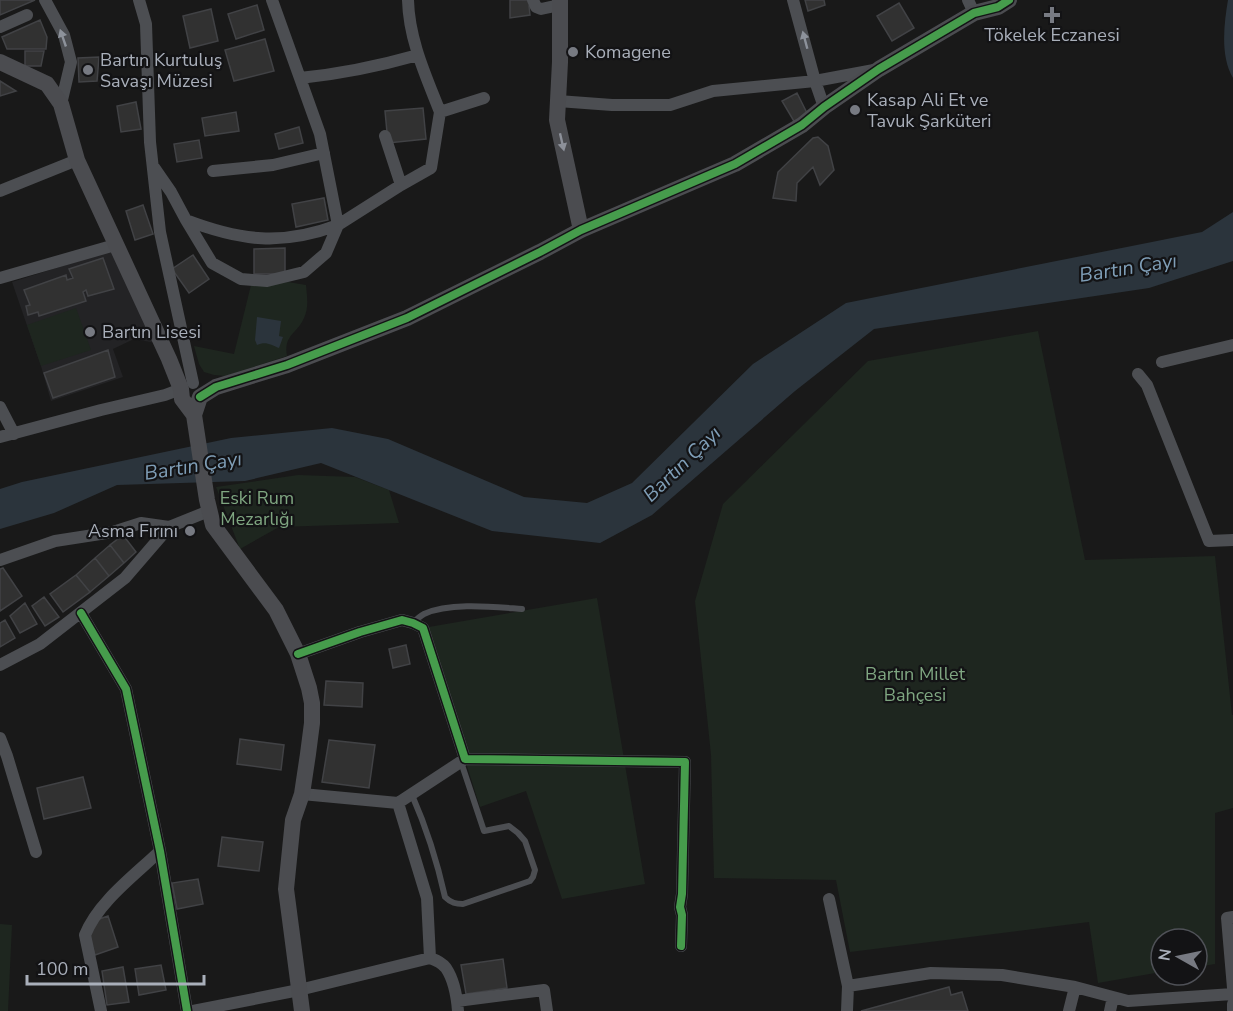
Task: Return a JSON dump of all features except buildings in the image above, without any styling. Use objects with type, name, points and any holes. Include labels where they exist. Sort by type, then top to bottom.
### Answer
[{"type":"street","points":[[45,0],[64,35],[70,62],[61,104]]},
{"type":"street","points":[[139,0],[146,24],[150,142],[160,232],[208,506],[213,525],[276,610],[297,654],[312,703],[312,723],[302,794],[293,820],[286,889],[302,1011]]},
{"type":"street","points":[[153,166],[171,192],[212,263],[241,279],[267,281],[304,272],[326,254],[339,225],[320,134],[272,0]]},
{"type":"street","points":[[186,220],[249,238],[301,236],[339,225],[401,184],[432,168],[440,112],[418,55],[408,13],[408,0]]},
{"type":"street","points":[[533,0],[536,8],[541,9],[560,3],[557,120],[582,230]]},
{"type":"street","points":[[794,0],[824,107]]},
{"type":"street","points":[[0,438],[101,410],[188,395],[216,387],[287,365],[407,318],[582,230],[735,164],[802,125],[824,107],[971,7],[998,7],[1009,0]]},
{"type":"street","points":[[0,27],[27,15]]},
{"type":"street","points":[[300,78],[348,72],[418,55]]},
{"type":"street","points":[[0,62],[47,84],[61,104],[77,160],[115,245],[169,359],[182,378],[188,395]]},
{"type":"street","points":[[558,101],[612,105],[670,105],[713,91],[815,81],[879,69]]},
{"type":"street","points":[[47,84],[66,78]]},
{"type":"street","points":[[440,112],[484,98]]},
{"type":"street","points":[[385,136],[401,184]]},
{"type":"street","points":[[213,171],[273,165],[324,153]]},
{"type":"street","points":[[0,191],[77,160]]},
{"type":"street","points":[[0,278],[115,245]]},
{"type":"street","points":[[1162,363],[1233,345]]},
{"type":"street","points":[[1138,374],[1147,385],[1209,541],[1233,540]]},
{"type":"street","points":[[0,406],[14,434]]},
{"type":"street","points":[[0,665],[40,644],[81,613],[125,578],[169,527],[208,506]]},
{"type":"street","points":[[0,560],[55,541],[113,532],[141,523],[169,527]]},
{"type":"street","points":[[81,613],[126,689],[160,851],[187,1011]]},
{"type":"street","points":[[297,654],[402,620],[413,622],[423,628],[463,761]]},
{"type":"street","points":[[0,738],[36,852]]},
{"type":"street","points":[[302,794],[398,803],[463,761],[685,762],[680,907],[681,946]]},
{"type":"street","points":[[398,803],[427,898],[430,958]]},
{"type":"street","points":[[101,1011],[85,935],[89,925],[108,900],[160,851]]},
{"type":"street","points":[[829,899],[848,986],[847,1011]]},
{"type":"street","points":[[1233,916],[1227,918],[1233,988]]},
{"type":"street","points":[[193,1011],[299,990],[430,958],[440,962],[446,969],[457,1006],[544,990],[547,1011]]},
{"type":"street","points":[[848,986],[931,973],[1002,975],[1075,987],[1128,1001],[1233,994]]},
{"type":"street","points":[[1069,1011],[1075,987]]},
{"type":"street","points":[[1110,1011],[1113,997]]},
{"type":"street","points":[[1233,1004],[1233,1011]]},
{"type":"lane","points":[[413,622],[422,615],[436,610],[492,606],[522,609]]},
{"type":"lane","points":[[412,795],[426,827],[445,897],[448,900],[455,904],[463,904],[530,881],[535,870],[525,841],[518,833],[509,826],[484,831],[463,761]]},
{"type":"shaded area","name":"Bartın Lisesi","points":[[113,250],[156,343],[134,339],[113,349],[123,377],[51,401],[12,282]]},
{"type":"green space","points":[[288,282],[306,285],[307,310],[287,343],[287,356],[226,376],[204,372],[194,346],[234,354],[251,285]]},
{"type":"green space","points":[[76,308],[91,350],[41,366],[27,325]]},
{"type":"green space","name":"Bartın Millet Bahçesi","points":[[1038,331],[1085,560],[1215,556],[1233,715],[1233,808],[1215,813],[1215,964],[1209,965],[1209,927],[1149,927],[1149,974],[1098,983],[1089,922],[850,952],[836,880],[714,878],[711,755],[695,601],[723,504],[868,361]]},
{"type":"green space","name":"Eski Rum Mezarlığı","points":[[298,475],[355,477],[389,490],[399,523],[279,527],[240,549],[216,487]]},
{"type":"green space","points":[[597,598],[645,884],[562,899],[526,791],[480,807],[423,628]]},
{"type":"green space","points":[[0,924],[12,925],[8,1011],[0,1011]]},
{"type":"water","points":[[1228,0],[1233,0],[1233,78],[1225,50],[1224,29]]},
{"type":"water","name":"Bartın Çayı","points":[[1233,212],[1233,261],[1149,288],[874,329],[795,391],[652,515],[600,543],[492,531],[321,463],[245,481],[117,485],[54,513],[0,529],[0,489],[22,482],[231,438],[332,428],[388,439],[524,497],[587,503],[632,483],[753,364],[846,303],[1202,232]]},
{"type":"water","points":[[257,317],[281,321],[279,336],[283,337],[279,348],[266,343],[257,345],[255,340]]},
{"type":"cycle path","points":[[200,397],[216,387],[287,365],[407,318],[581,230],[735,164],[802,125],[879,69],[974,13],[998,7],[1009,0]]},
{"type":"cycle path","points":[[81,613],[126,689],[160,851],[187,1011]]},
{"type":"cycle path","points":[[298,654],[402,620],[413,623],[423,628],[465,759],[685,762],[680,907],[681,946]]},
{"type":"place","name":"Tökelek Eczanesi","points":[[1052,15]]},
{"type":"place","name":"Komagene","points":[[573,52]]},
{"type":"place","name":"Bartın Kurtuluş Savaşı Müzesi","points":[[88,70]]},
{"type":"place","name":"Kasap Ali Et ve Tavuk Şarküteri","points":[[855,110]]},
{"type":"place","name":"Bartın Lisesi","points":[[90,332]]},
{"type":"place","name":"Asma Fırını","points":[[190,531]]}]
